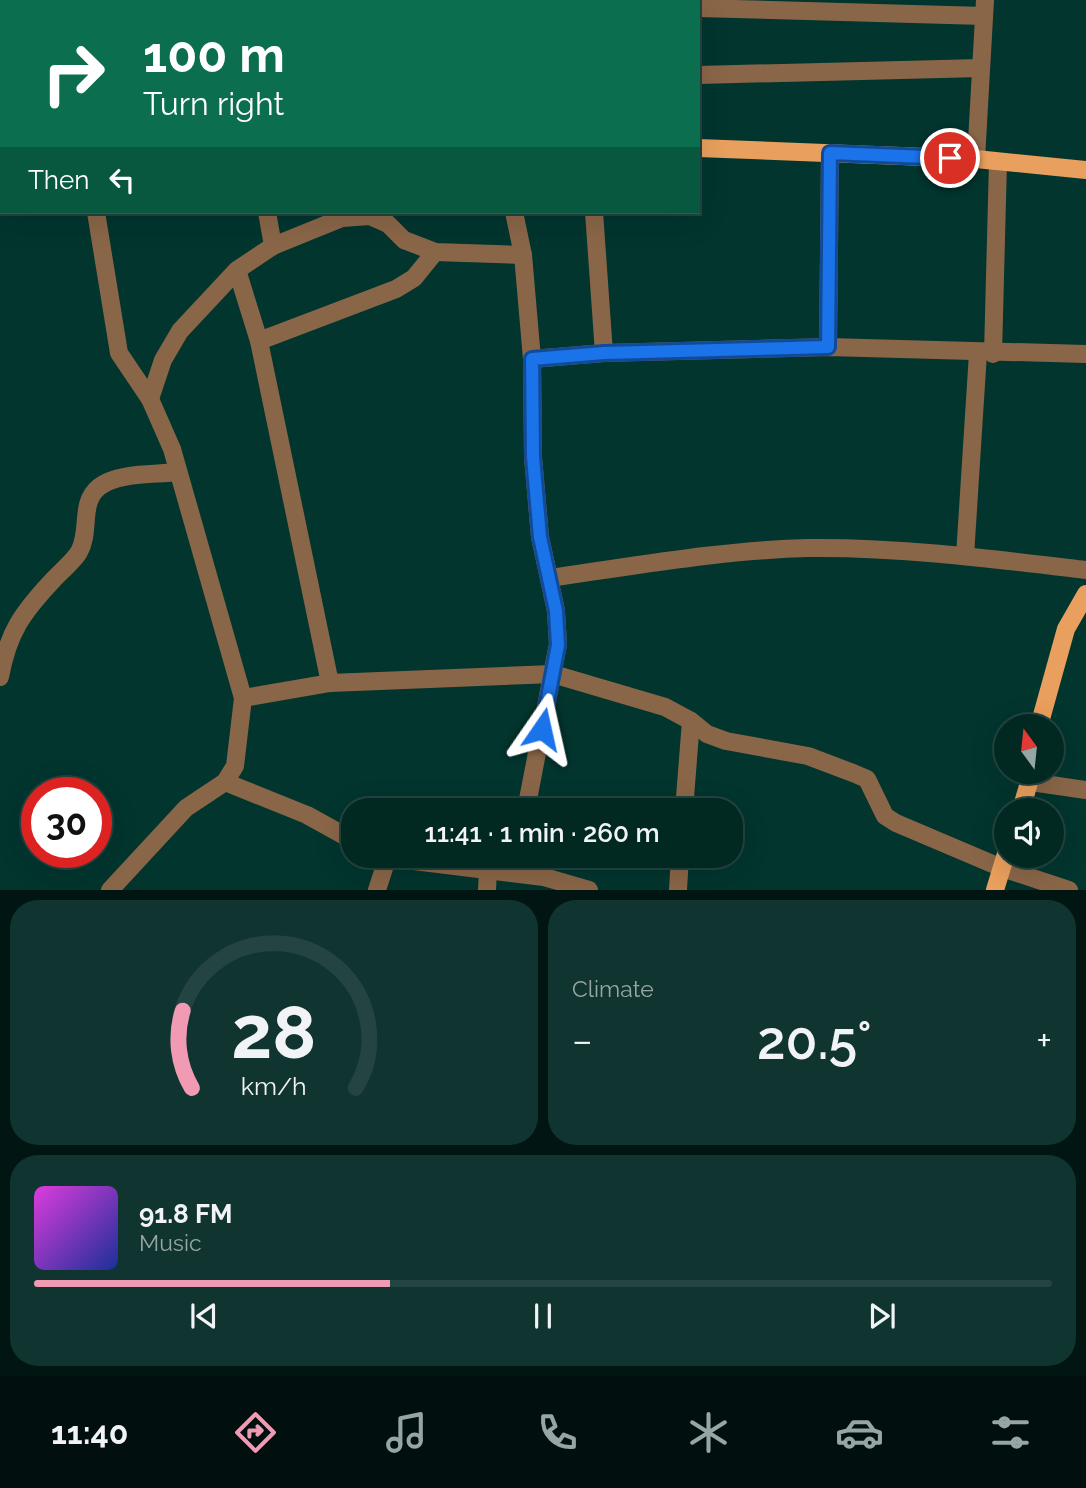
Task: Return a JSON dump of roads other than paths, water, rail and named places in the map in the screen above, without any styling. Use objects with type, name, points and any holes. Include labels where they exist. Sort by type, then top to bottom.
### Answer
[{"type":"main road","points":[[700,148],[976,159],[1086,170]]},
{"type":"main road","points":[[1042,714],[1066,629],[1086,594]]},
{"type":"main road","points":[[995,890],[1002,868]]},
{"type":"street","points":[[700,8],[985,8],[976,159]]},
{"type":"street","points":[[700,75],[981,68]]},
{"type":"street","points":[[828,347],[830,153]]},
{"type":"street","points":[[965,556],[985,353],[998,162]]},
{"type":"street","points":[[96,214],[101,258],[119,353],[150,399],[178,472],[243,698],[235,766],[225,782],[186,808],[110,890]]},
{"type":"street","points":[[267,214],[273,246]]},
{"type":"street","points":[[150,399],[163,360],[180,331],[237,270],[273,246],[342,218],[371,214],[404,240],[435,252],[523,255]]},
{"type":"street","points":[[514,214],[523,255],[532,359],[533,457],[540,537],[557,622],[558,645],[528,798]]},
{"type":"street","points":[[594,214],[604,353]]},
{"type":"street","points":[[259,341],[396,289],[419,274],[435,252]]},
{"type":"street","points":[[237,270],[259,341],[330,683]]},
{"type":"street","points":[[532,359],[604,353],[828,347],[1086,354]]},
{"type":"street","points":[[0,677],[12,632],[25,610],[78,553],[85,536],[86,508],[91,496],[113,480],[178,472]]},
{"type":"street","points":[[549,578],[725,553],[785,550],[884,550],[1086,570]]},
{"type":"street","points":[[243,698],[330,683],[553,674],[665,707],[691,721],[707,734],[726,741],[808,756],[853,773],[867,779],[885,816],[896,823],[994,857]]},
{"type":"street","points":[[685,798],[691,721]]},
{"type":"street","points":[[225,782],[307,815],[341,834]]},
{"type":"street","points":[[1061,784],[1086,790]]},
{"type":"street","points":[[377,890],[384,868]]},
{"type":"street","points":[[487,890],[492,868]]},
{"type":"street","points":[[514,868],[589,890]]},
{"type":"street","points":[[678,890],[679,868]]},
{"type":"street","points":[[1020,868],[1069,890]]}]
